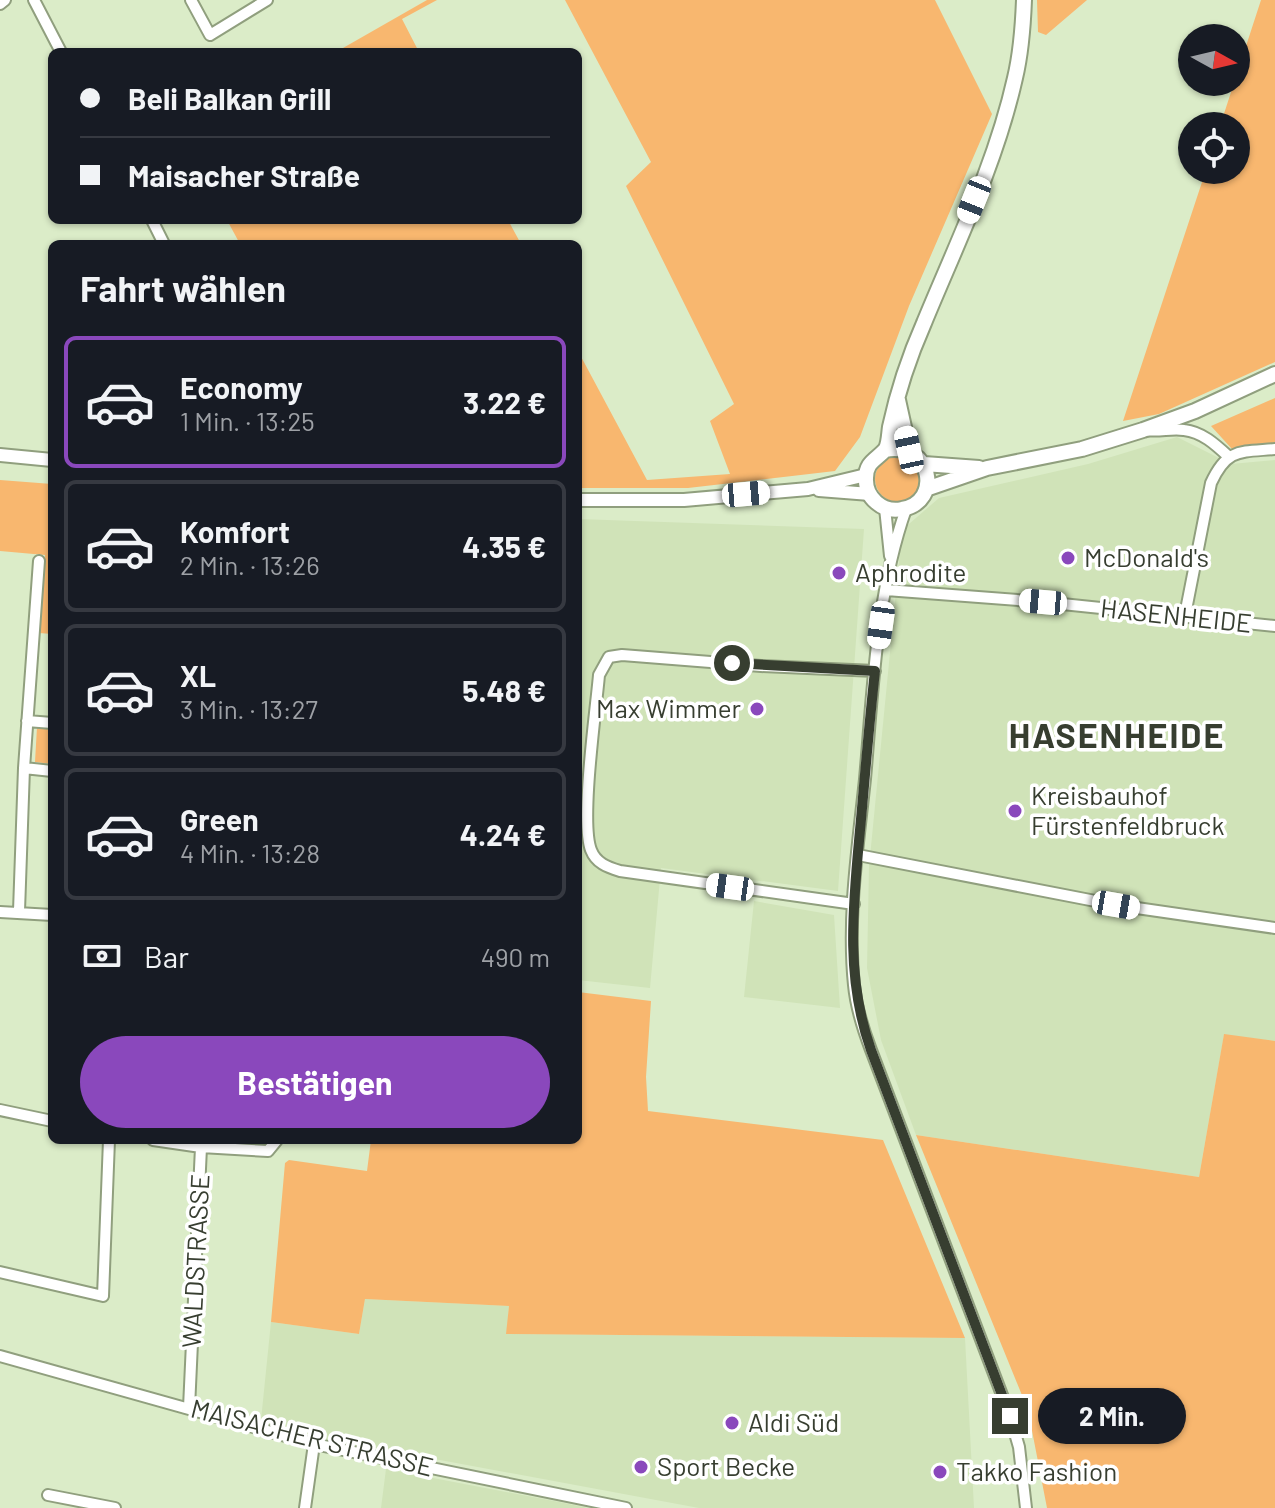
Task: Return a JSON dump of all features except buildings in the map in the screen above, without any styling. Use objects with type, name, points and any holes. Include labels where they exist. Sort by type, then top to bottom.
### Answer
[{"type":"main road","points":[[885,450],[906,365],[985,173],[1007,108],[1016,76],[1024,0]]},
{"type":"main road","points":[[926,489],[987,468],[1082,449],[1143,430],[1195,411],[1275,374]]},
{"type":"main road","points":[[897,395],[909,450]]},
{"type":"main road","points":[[885,450],[909,450],[924,464],[926,489],[919,500],[906,509],[885,508],[870,494],[866,475],[872,460],[885,450]]},
{"type":"main road","points":[[924,464],[987,468]]},
{"type":"street","points":[[0,4],[5,0]]},
{"type":"street","points":[[34,0],[59,48]]},
{"type":"street","points":[[191,0],[210,35],[267,0]]},
{"type":"street","points":[[1143,430],[1183,429],[1208,438],[1228,456]]},
{"type":"street","points":[[1185,615],[1211,483],[1219,465],[1228,456],[1241,452],[1275,449]]},
{"type":"street","points":[[0,455],[48,460]]},
{"type":"street","points":[[582,500],[684,500],[808,489],[866,475]]},
{"type":"street","points":[[808,489],[870,494]]},
{"type":"street","points":[[885,508],[890,562]]},
{"type":"street","points":[[906,509],[890,562],[875,671],[854,904],[854,986],[861,1020],[1010,1416],[1019,1447],[1026,1508]]},
{"type":"street","points":[[19,911],[24,768],[39,561]]},
{"type":"street","name":"HASENHEIDE","points":[[886,590],[1185,615],[1275,626]]},
{"type":"street","points":[[854,904],[620,871],[598,861],[588,838],[588,811],[599,675],[609,657],[622,655],[875,671]]},
{"type":"street","points":[[27,721],[48,723]]},
{"type":"street","points":[[24,768],[48,771]]},
{"type":"street","points":[[858,855],[1116,905],[1275,928]]},
{"type":"street","points":[[0,912],[48,915]]},
{"type":"street","points":[[0,1110],[48,1120]]},
{"type":"street","points":[[0,1272],[103,1296],[109,1144]]},
{"type":"street","points":[[180,1144],[201,1147]]},
{"type":"street","name":"WALDSTRASSE","points":[[189,1408],[201,1147],[268,1151],[274,1144]]},
{"type":"street","name":"MAISACHER STRASSE","points":[[0,1356],[314,1444],[626,1508]]},
{"type":"street","points":[[305,1508],[314,1444]]},
{"type":"street","points":[[48,1495],[61,1503],[115,1508]]},
{"type":"shaded area","points":[[427,0],[437,0],[402,19],[417,48],[343,48]]},
{"type":"shaded area","points":[[565,0],[935,0],[992,114],[909,306],[860,437],[835,471],[688,488],[582,488],[582,358],[647,480],[730,474],[710,421],[734,404],[626,186],[651,162]]},
{"type":"shaded area","points":[[1037,0],[1087,0],[1046,35],[1038,32]]},
{"type":"shaded area","points":[[1261,0],[1275,0],[1275,362],[1159,414],[1123,421],[1201,184],[1250,184],[1250,112],[1225,112],[1230,96],[1250,96],[1250,34]]},
{"type":"shaded area","points":[[229,224],[510,224],[519,240],[238,240]]},
{"type":"shaded area","points":[[1275,398],[1275,446],[1232,449],[1211,426]]},
{"type":"shaded area","points":[[1177,437],[1231,464],[1275,460],[1275,1041],[1224,1035],[1199,1177],[916,1135],[881,1040],[867,968],[869,867],[902,530],[939,498],[1088,464]]},
{"type":"shaded area","points":[[898,456],[914,463],[921,479],[914,495],[898,502],[882,495],[875,479],[882,463]]},
{"type":"shaded area","points":[[0,480],[48,484],[48,634],[39,633],[45,555],[0,551]]},
{"type":"shaded area","points":[[582,519],[864,529],[838,891],[661,868],[650,988],[582,980]]},
{"type":"shaded area","points":[[37,727],[48,728],[48,764],[35,762]]},
{"type":"shaded area","points":[[754,901],[834,915],[840,1008],[744,997]]},
{"type":"shaded area","points":[[582,992],[651,1001],[646,1077],[648,1111],[883,1140],[965,1338],[506,1334],[509,1306],[365,1299],[359,1334],[271,1322],[285,1163],[289,1160],[367,1171],[370,1144],[582,1144]]},
{"type":"shaded area","points":[[1224,1034],[1275,1041],[1275,1508],[1047,1508],[1028,1410],[916,1135],[1199,1177]]},
{"type":"shaded area","points":[[365,1299],[509,1306],[507,1334],[965,1338],[974,1508],[699,1508],[316,1437],[261,1420],[271,1322],[359,1334]]},
{"type":"shaded area","points":[[386,1469],[559,1502],[588,1508],[381,1508]]},
{"type":"place","name":"McDonald's","points":[[1068,558]]},
{"type":"place","name":"Aphrodite","points":[[839,573]]},
{"type":"place","name":"Max Wimmer","points":[[757,709]]},
{"type":"place","name":"Kreisbauhof Fürstenfeldbruck","points":[[1015,811]]},
{"type":"place","name":"Aldi Süd","points":[[732,1423]]},
{"type":"place","name":"Sport Becke","points":[[641,1467]]},
{"type":"place","name":"Takko Fashion","points":[[940,1472]]},
{"type":"district","name":"HASENHEIDE","points":[[1117,736]]},
{"type":"route","points":[[732,663],[875,671],[854,904],[854,986],[863,1029],[1010,1416]]}]
